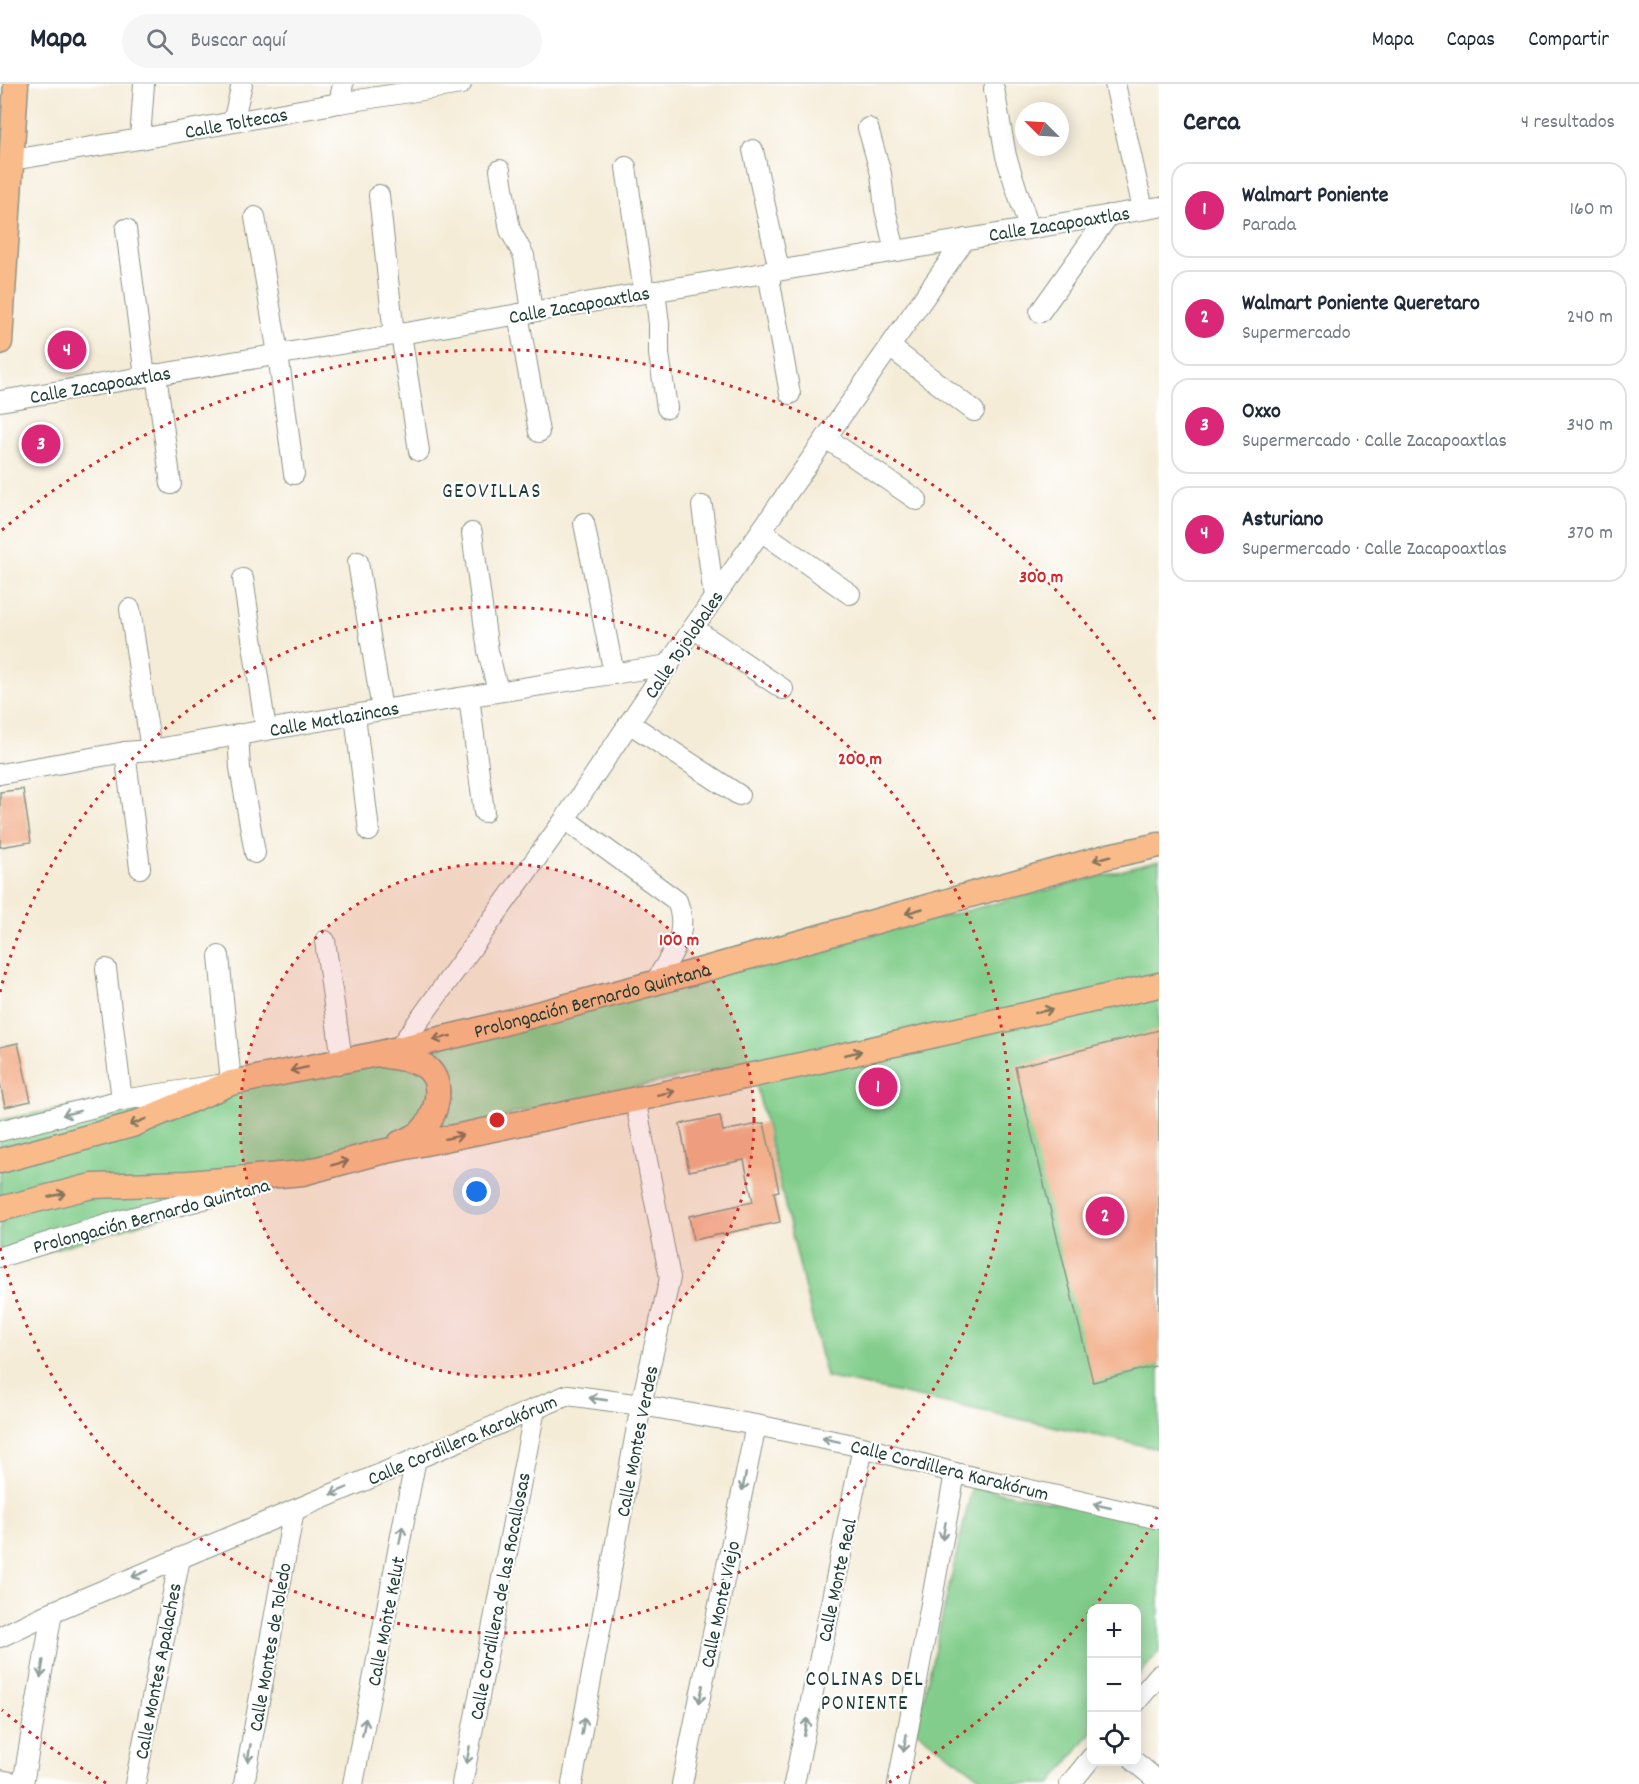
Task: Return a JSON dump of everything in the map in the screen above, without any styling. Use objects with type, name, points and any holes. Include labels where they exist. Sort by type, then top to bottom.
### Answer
[{"type":"main road","points":[[0,342],[16,84]]},
{"type":"main road","name":"Prolongación Bernardo Quintana","points":[[0,1161],[132,1125],[231,1083],[466,1033],[1108,856],[1159,845]]},
{"type":"main road","name":"Prolongación Bernardo Quintana","points":[[0,1209],[92,1186],[188,1183],[303,1173],[377,1153],[796,1066],[1159,985]]},
{"type":"main road","points":[[377,1153],[416,1136],[423,1130],[432,1116],[438,1088],[431,1073],[420,1064],[388,1051]]},
{"type":"street","points":[[140,140],[144,84]]},
{"type":"street","points":[[233,122],[242,84]]},
{"type":"street","name":"Calle Toltecas","points":[[12,160],[140,140],[233,122],[341,94],[456,84]]},
{"type":"street","points":[[1115,84],[1151,208]]},
{"type":"street","points":[[994,89],[1006,156],[1029,228]]},
{"type":"street","points":[[868,128],[881,174],[885,209],[895,251]]},
{"type":"street","points":[[753,150],[774,271],[790,394]]},
{"type":"street","points":[[626,167],[649,292],[659,324],[659,354],[667,408]]},
{"type":"street","points":[[500,170],[510,230],[524,256],[525,313],[539,432]]},
{"type":"street","points":[[379,195],[397,334],[419,451]]},
{"type":"street","name":"Calle Zacapoaxtlas","points":[[0,401],[1151,208]]},
{"type":"street","points":[[1040,312],[1109,215]]},
{"type":"street","points":[[255,218],[279,354],[294,474]]},
{"type":"street","points":[[126,230],[171,483]]},
{"type":"street","name":"Calle Tojolobales","points":[[388,1051],[565,819],[693,628],[965,239]]},
{"type":"street","points":[[890,347],[974,411]]},
{"type":"street","points":[[826,438],[916,501]]},
{"type":"street","points":[[702,506],[714,598]]},
{"type":"street","points":[[584,523],[614,674]]},
{"type":"street","points":[[761,531],[850,594]]},
{"type":"street","points":[[472,533],[488,651],[498,691]]},
{"type":"street","points":[[358,562],[381,710]]},
{"type":"street","points":[[243,579],[266,730]]},
{"type":"street","points":[[130,609],[151,750]]},
{"type":"street","points":[[693,628],[783,689]]},
{"type":"street","name":"Calle Matlazincas","points":[[0,774],[355,714],[669,665]]},
{"type":"street","points":[[469,697],[484,812]]},
{"type":"street","points":[[355,714],[369,831]]},
{"type":"street","points":[[629,723],[739,795]]},
{"type":"street","points":[[238,734],[240,768],[255,853]]},
{"type":"street","points":[[125,752],[140,868]]},
{"type":"street","points":[[565,819],[677,901],[683,916],[682,934],[656,981]]},
{"type":"street","points":[[325,941],[342,1060]]},
{"type":"street","points":[[219,956],[231,1083]]},
{"type":"street","points":[[106,969],[122,1100]]},
{"type":"street","name":"Prolongación Bernardo Quintana","points":[[0,1131],[122,1100],[231,1083]]},
{"type":"street","name":"Calle Montes Verdes","points":[[572,1784],[641,1405],[670,1278],[635,1099]]},
{"type":"street","name":"Prolongación Bernardo Quintana","points":[[0,1257],[116,1222],[303,1173]]},
{"type":"street","name":"Calle Cordillera Karakórum","points":[[0,1637],[52,1612],[568,1395],[756,1425],[863,1447],[955,1473],[1159,1519]]},
{"type":"street","name":"Calle Cordillera de las Rocallosas","points":[[462,1784],[535,1409]]},
{"type":"street","name":"Calle Monte Viejo","points":[[682,1784],[756,1425]]},
{"type":"street","name":"Calle Monte Real","points":[[794,1784],[863,1447]]},
{"type":"street","name":"Calle Monte Kelut","points":[[353,1784],[416,1458]]},
{"type":"street","points":[[898,1784],[955,1473]]},
{"type":"street","name":"Calle Montes de Toledo","points":[[244,1784],[294,1510]]},
{"type":"street","name":"Calle Montes Apalaches","points":[[135,1784],[180,1558]]},
{"type":"street","points":[[0,1780],[22,1784],[52,1612]]},
{"type":"street","points":[[1141,1697],[1159,1675]]},
{"type":"street","points":[[1071,1784],[1087,1763]]},
{"type":"street","points":[[1141,1766],[1159,1782]]},
{"type":"green space","points":[[1159,861],[1159,1449],[826,1377],[751,1063],[527,1110],[0,1265],[0,1120],[579,1011]]},
{"type":"green space","points":[[972,1487],[1159,1522],[1159,1651],[1141,1673],[1141,1604],[1087,1604],[1087,1737],[1051,1784],[990,1784],[916,1731]]},
{"type":"building","points":[[23,789],[31,842],[0,847],[0,792]]},
{"type":"building","points":[[1159,1030],[1159,1365],[1093,1382],[1015,1067]]},
{"type":"building","points":[[18,1043],[31,1101],[5,1107],[0,1083],[0,1047]]},
{"type":"building","points":[[720,1116],[723,1131],[764,1123],[779,1191],[774,1192],[780,1222],[693,1240],[689,1216],[753,1202],[744,1160],[689,1171],[680,1124]]},
{"type":"place","name":"Asturiano","points":[[67,350]]},
{"type":"place","name":"Oxxo","points":[[41,444]]},
{"type":"place","name":"Walmart Poniente","points":[[878,1087]]},
{"type":"place","name":"Walmart Poniente Queretaro","points":[[1105,1216]]},
{"type":"district","name":"GEOVILLAS","points":[[492,490]]},
{"type":"district","name":"COLINAS DEL PONIENTE","points":[[865,1690]]}]
